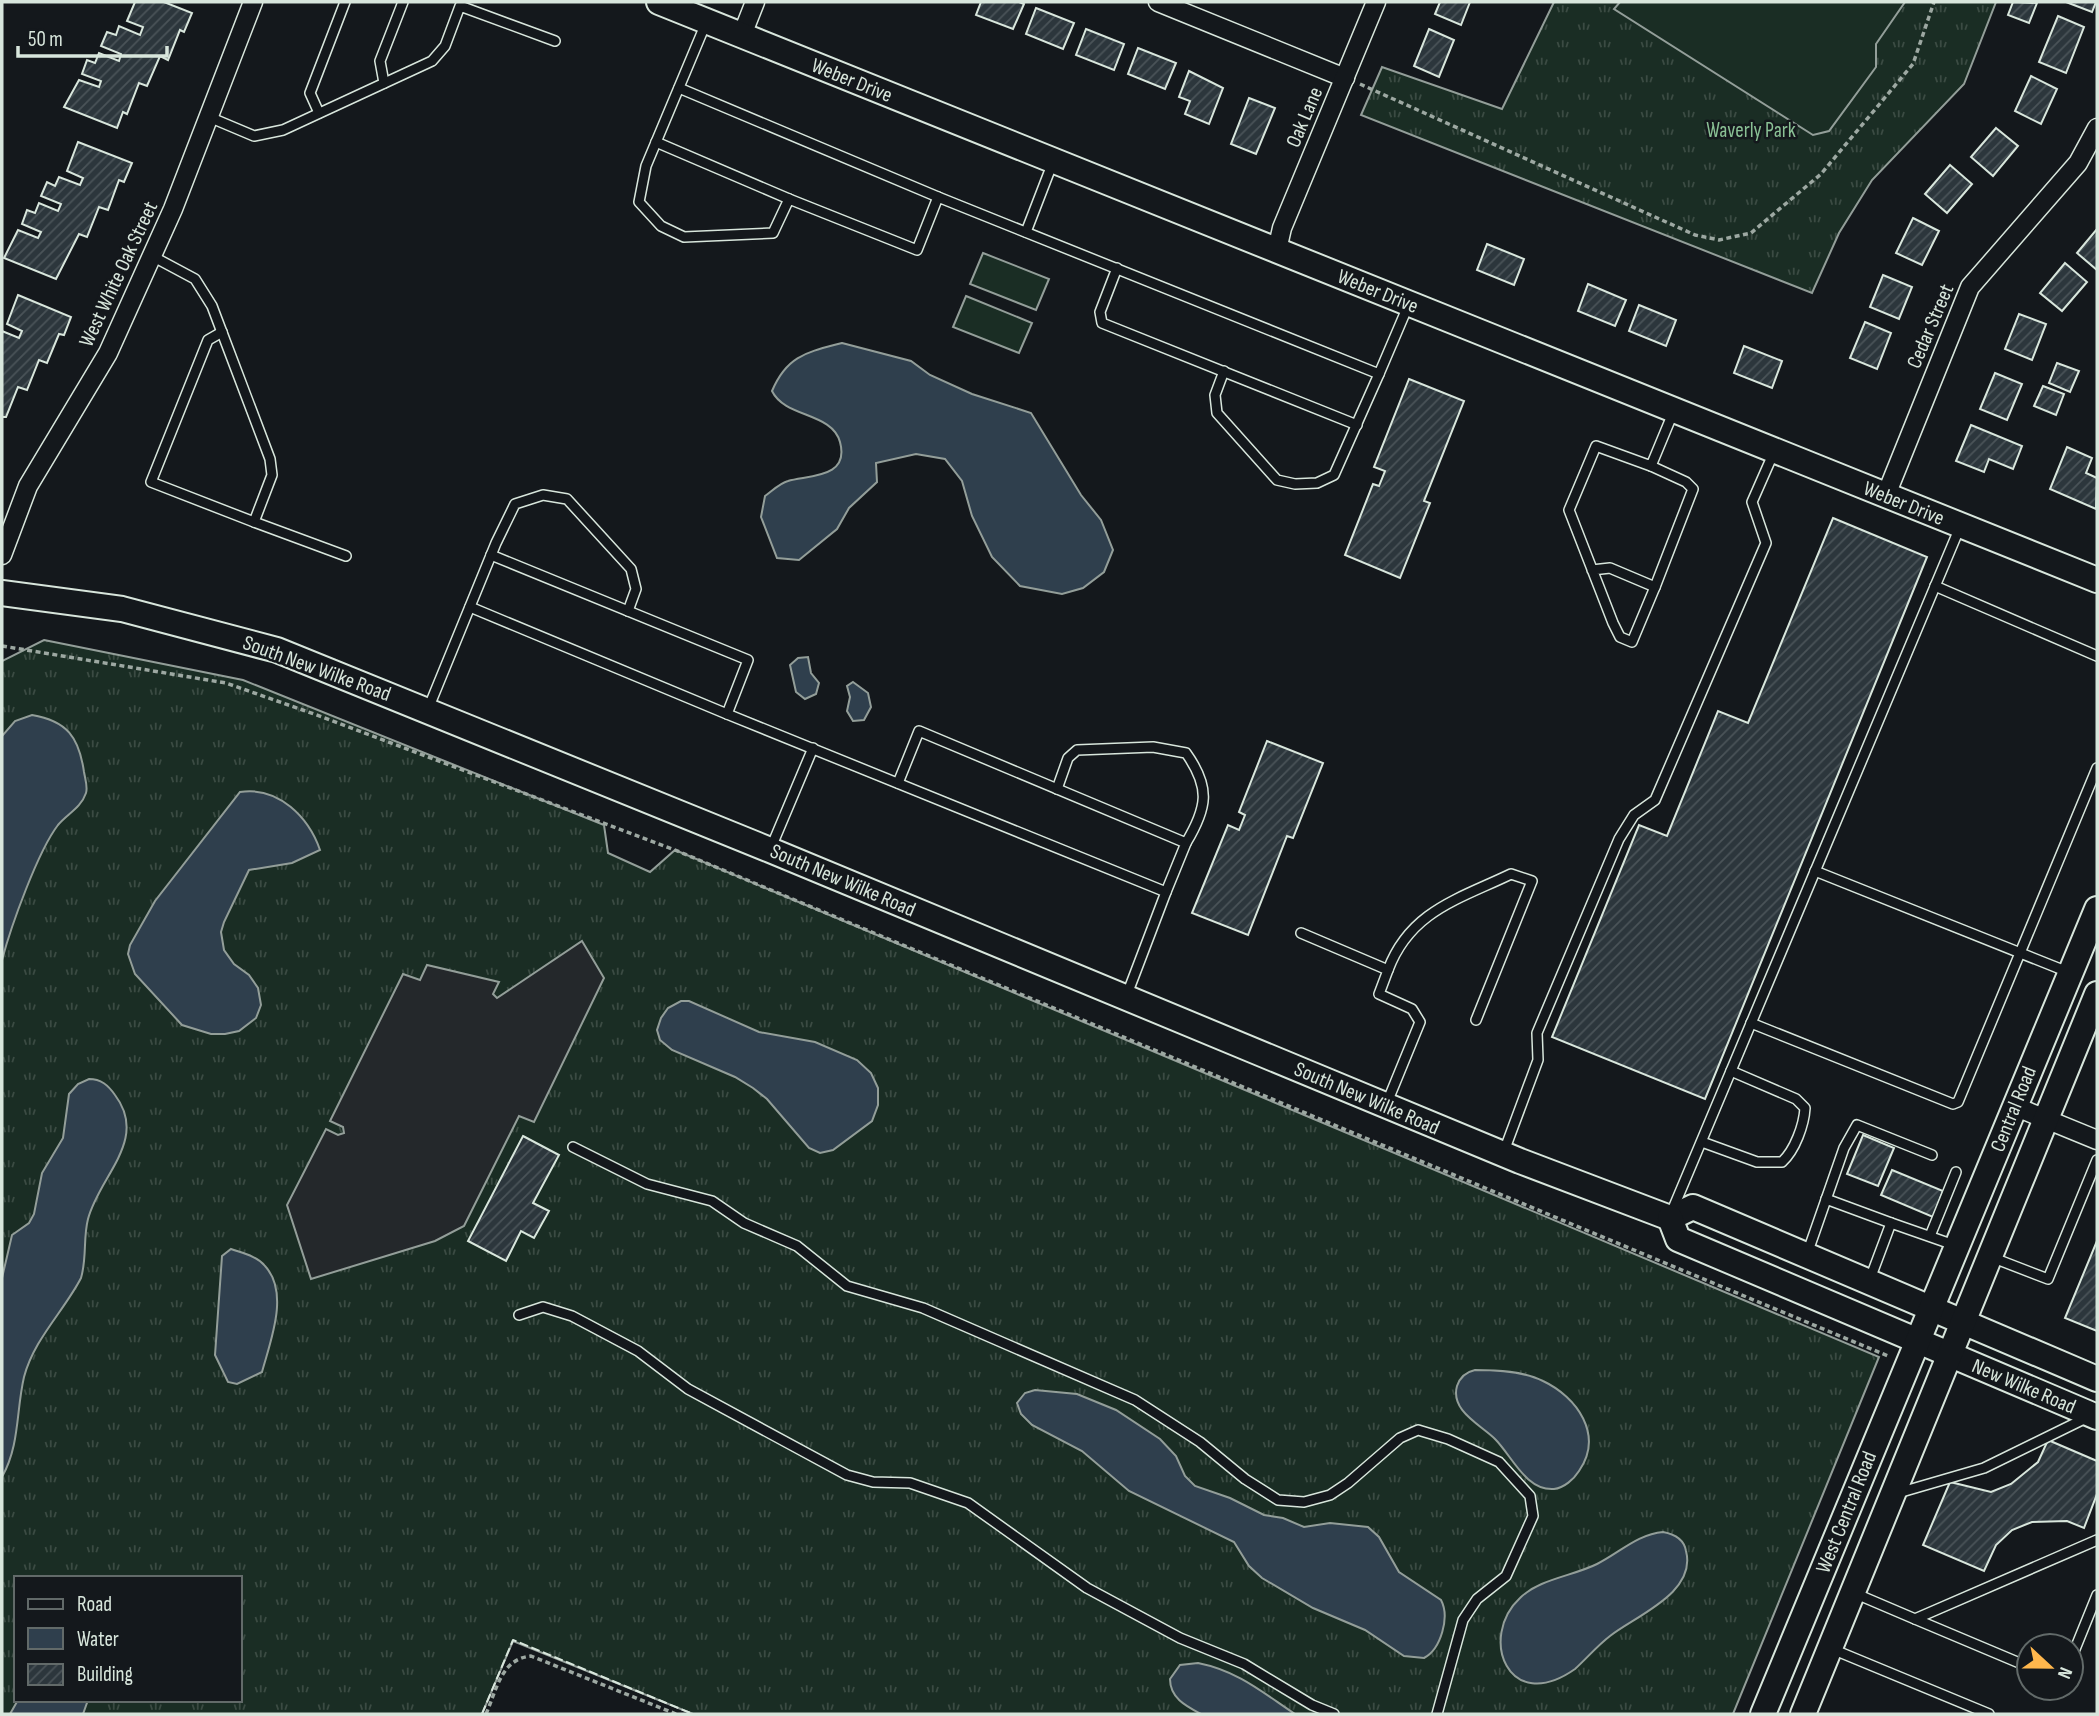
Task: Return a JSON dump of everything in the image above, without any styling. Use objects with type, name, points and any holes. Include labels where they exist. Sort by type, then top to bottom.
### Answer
[{"type":"main road","name":"Weber Drive","points":[[659,2],[2097,580]]},
{"type":"main road","name":"South New Wilke Road","points":[[2,593],[122,609],[208,629],[278,650],[771,850],[1503,1154],[1670,1218]]},
{"type":"main road","name":"Central Road","points":[[1929,1309],[2097,909]]},
{"type":"main road","name":"Central Road","points":[[1963,1322],[2097,994]]},
{"type":"main road","points":[[1951,1355],[1678,1239],[1670,1218],[1693,1207],[1806,1258],[1963,1322]]},
{"type":"main road","name":"West Central Road","points":[[1763,1714],[1929,1309]]},
{"type":"main road","name":"West Central Road","points":[[1803,1714],[1963,1322]]},
{"type":"main road","name":"New Wilke Road","points":[[1963,1322],[2097,1379]]},
{"type":"main road","name":"New Wilke Road","points":[[1951,1355],[2095,1416]]},
{"type":"street","name":"West White Oak Street","points":[[2,555],[28,485],[108,353],[152,256],[253,2]]},
{"type":"street","points":[[742,35],[755,2]]},
{"type":"street","points":[[1158,2],[1345,78]]},
{"type":"street","name":"Oak Lane","points":[[1277,250],[1282,228],[1377,2]]},
{"type":"street","name":"Cedar Street","points":[[1886,495],[1970,287],[2078,163],[2097,128]]},
{"type":"street","points":[[2014,1106],[2097,1140]]},
{"type":"lane","points":[[319,113],[310,93],[345,2]]},
{"type":"lane","points":[[384,83],[380,61],[403,2]]},
{"type":"lane","points":[[209,117],[254,136],[283,130],[432,61],[445,46],[461,4],[555,41]]},
{"type":"lane","points":[[707,21],[646,166],[639,202],[661,226],[684,237],[773,233],[789,199]]},
{"type":"lane","points":[[679,88],[938,197],[1379,373]]},
{"type":"lane","points":[[656,142],[917,250],[938,197]]},
{"type":"lane","points":[[1026,232],[1054,161]]},
{"type":"lane","points":[[152,256],[195,279],[212,306],[222,332],[270,459],[272,475],[254,522]]},
{"type":"lane","points":[[1117,268],[1100,312],[1102,323],[1357,425]]},
{"type":"lane","points":[[1224,372],[1215,395],[1217,413],[1277,480],[1295,484],[1317,484],[1334,475],[1409,304]]},
{"type":"lane","points":[[222,332],[208,340],[151,482],[346,556]]},
{"type":"lane","points":[[1651,466],[1675,410]]},
{"type":"lane","points":[[1596,446],[1651,466],[1686,482],[1693,489],[1632,642],[1620,637],[1569,510],[1596,446]]},
{"type":"lane","points":[[1503,1154],[1538,1060],[1537,1033],[1619,839],[1634,816],[1656,800],[1766,542],[1752,502],[1775,451]]},
{"type":"lane","points":[[428,710],[491,555],[515,505],[543,495],[567,499],[631,569],[636,589],[628,611]]},
{"type":"lane","points":[[1670,1218],[1960,525]]},
{"type":"lane","points":[[491,555],[748,660],[727,713]]},
{"type":"lane","points":[[1592,570],[1610,568],[1655,587]]},
{"type":"lane","points":[[1935,586],[2097,656]]},
{"type":"lane","points":[[470,607],[1166,892]]},
{"type":"lane","points":[[898,783],[919,731],[1186,843]]},
{"type":"lane","points":[[1057,789],[1068,758],[1077,750],[1153,747],[1186,754],[1199,771],[1205,794],[1199,822],[1186,843],[1126,997]]},
{"type":"lane","points":[[771,850],[813,748]]},
{"type":"lane","points":[[1751,1023],[1955,1103],[2097,768]]},
{"type":"lane","points":[[1815,870],[2070,972]]},
{"type":"lane","points":[[1385,1105],[1420,1022],[1412,1009],[1379,994],[1394,954],[1425,916],[1511,874],[1532,881],[1476,1020]]},
{"type":"lane","points":[[1301,933],[1388,970]]},
{"type":"lane","points":[[1702,1142],[1757,1162],[1782,1161],[1789,1156],[1804,1119],[1805,1108],[1796,1099],[1731,1070]]},
{"type":"lane","points":[[1806,1258],[1844,1148],[1857,1125],[1932,1155]]},
{"type":"lane","points":[[573,1147],[647,1184],[691,1193],[712,1201],[744,1223],[788,1241],[847,1286],[923,1308],[1135,1400],[1200,1442],[1245,1479],[1278,1500],[1304,1502],[1336,1492],[1400,1438],[1414,1431],[1430,1432],[1480,1447],[1504,1466],[1528,1492],[1533,1501],[1533,1516],[1506,1576],[1477,1600],[1464,1620],[1437,1714]]},
{"type":"lane","points":[[1990,1256],[2048,1279],[2097,1160]]},
{"type":"lane","points":[[1930,1236],[1956,1172]]},
{"type":"lane","points":[[1826,1199],[1956,1246]]},
{"type":"lane","points":[[1868,1284],[1891,1223]]},
{"type":"lane","points":[[519,1315],[537,1307],[550,1308],[585,1330],[638,1351],[688,1389],[847,1475],[873,1482],[901,1481],[920,1485],[976,1507],[1087,1588],[1172,1635],[1244,1664],[1312,1705],[1334,1714]]},
{"type":"lane","points":[[1893,1494],[1984,1468],[2095,1416]]},
{"type":"lane","points":[[1915,1619],[2097,1540]]},
{"type":"lane","points":[[1853,1592],[2015,1661]]},
{"type":"lane","points":[[2082,1632],[2097,1595]]},
{"type":"lane","points":[[1830,1648],[1986,1714]]},
{"type":"path","points":[[1345,78],[1695,235],[1719,240],[1751,233],[1821,174],[1913,64],[1934,2]]},
{"type":"path","points":[[2,646],[226,683],[327,718],[675,850],[1885,1355]]},
{"type":"path","points":[[486,1714],[506,1667],[518,1657],[531,1656],[676,1714]]},
{"type":"green space","name":"Waverly Park","points":[[1554,2],[1996,2],[1964,84],[1872,180],[1839,233],[1812,293],[1361,115],[1382,67],[1502,109]]},
{"type":"green space","points":[[1620,2],[1905,2],[1876,44],[1876,67],[1829,131],[1813,135],[1614,9]]},
{"type":"green space","points":[[983,253],[1049,279],[1036,310],[970,284]]},
{"type":"green space","points":[[966,296],[1032,323],[1019,353],[953,327]]},
{"type":"green space","points":[[44,640],[243,680],[604,825],[608,853],[650,872],[675,850],[1879,1357],[1733,1714],[693,1714],[513,1641],[482,1714],[2,1714],[2,661]]},
{"type":"shaded area","points":[[582,941],[604,978],[534,1122],[519,1116],[464,1226],[435,1241],[311,1279],[287,1205],[326,1129],[338,1135],[344,1133],[343,1127],[330,1121],[403,974],[420,980],[427,965],[499,982],[493,994],[497,998]]},
{"type":"water","points":[[842,343],[911,361],[930,375],[972,394],[1031,413],[1081,495],[1101,520],[1113,550],[1104,572],[1083,588],[1062,594],[1020,586],[992,557],[972,516],[962,481],[945,459],[916,454],[876,463],[877,482],[849,508],[837,529],[799,560],[777,558],[761,517],[765,496],[785,482],[833,469],[839,463],[841,454],[840,442],[828,425],[787,406],[778,400],[772,391],[792,362],[809,353]]},
{"type":"water","points":[[808,657],[811,673],[819,683],[816,694],[805,699],[796,692],[790,665],[798,658]]},
{"type":"water","points":[[853,682],[868,693],[871,707],[864,720],[853,721],[847,711],[850,697],[847,686]]},
{"type":"water","points":[[32,715],[63,726],[75,740],[82,760],[87,791],[81,803],[58,825],[42,852],[18,909],[2,960],[2,736],[15,721]]},
{"type":"water","points":[[254,791],[280,799],[300,816],[320,850],[292,863],[249,870],[221,932],[224,950],[258,988],[261,1005],[256,1018],[239,1031],[211,1034],[182,1025],[135,974],[128,954],[130,945],[155,901],[240,792]]},
{"type":"water","points":[[681,1001],[689,1001],[759,1032],[815,1042],[857,1060],[871,1073],[878,1088],[878,1105],[872,1121],[833,1150],[820,1153],[809,1148],[767,1099],[753,1088],[735,1077],[672,1050],[660,1040],[657,1030],[661,1018],[668,1008]]},
{"type":"water","points":[[89,1079],[104,1083],[110,1088],[124,1111],[127,1127],[124,1143],[88,1219],[81,1278],[29,1363],[21,1390],[12,1453],[2,1477],[2,1278],[12,1235],[29,1223],[34,1214],[42,1173],[63,1138],[69,1094],[78,1084]]},
{"type":"water","points":[[231,1249],[254,1257],[265,1266],[272,1277],[277,1303],[273,1332],[262,1372],[237,1384],[228,1382],[215,1355],[222,1256]]},
{"type":"water","points":[[1475,1370],[1510,1372],[1536,1378],[1555,1388],[1576,1407],[1588,1431],[1589,1444],[1586,1457],[1572,1480],[1554,1489],[1535,1484],[1520,1471],[1495,1439],[1468,1417],[1458,1403],[1457,1386],[1464,1375]]},
{"type":"water","points":[[1035,1390],[1077,1394],[1116,1410],[1160,1439],[1176,1456],[1185,1476],[1195,1486],[1230,1498],[1264,1515],[1283,1518],[1304,1527],[1330,1523],[1368,1527],[1379,1537],[1399,1572],[1441,1600],[1444,1623],[1435,1648],[1424,1658],[1404,1656],[1365,1630],[1313,1608],[1262,1578],[1249,1566],[1234,1542],[1129,1491],[1082,1451],[1032,1425],[1021,1414],[1017,1403],[1025,1393]]},
{"type":"water","points":[[1663,1532],[1671,1534],[1683,1543],[1687,1566],[1682,1579],[1662,1602],[1610,1636],[1575,1669],[1552,1681],[1532,1683],[1517,1677],[1507,1666],[1501,1650],[1501,1632],[1508,1614],[1520,1598],[1537,1586],[1605,1560],[1645,1536]]},
{"type":"water","points":[[1198,1663],[1238,1677],[1295,1714],[1201,1714],[1176,1696],[1170,1679],[1180,1665]]},
{"type":"water","points":[[17,1702],[87,1702],[83,1714],[10,1714]]},
{"type":"building","points":[[135,2],[164,2],[192,13],[184,32],[180,30],[168,60],[160,56],[147,86],[139,83],[127,114],[123,112],[117,128],[64,107],[79,80],[99,87],[101,81],[82,74],[87,60],[95,63],[99,53],[119,61],[121,54],[101,46],[107,32],[116,35],[119,26],[140,35],[143,27],[127,21]]},
{"type":"building","points":[[981,2],[1024,4],[1013,29],[976,15]]},
{"type":"building","points":[[1440,2],[1470,2],[1461,25],[1435,14]]},
{"type":"building","points":[[2013,2],[2037,3],[2029,23],[2008,15]]},
{"type":"building","points":[[2066,2],[2096,2],[2092,12]]},
{"type":"building","points":[[1036,8],[1074,23],[1063,49],[1026,34]]},
{"type":"building","points":[[2058,16],[2084,27],[2066,73],[2039,62]]},
{"type":"building","points":[[1086,29],[1124,44],[1114,70],[1076,55]]},
{"type":"building","points":[[1429,29],[1454,40],[1439,77],[1414,66]]},
{"type":"building","points":[[1138,48],[1176,63],[1165,89],[1128,74]]},
{"type":"building","points":[[1189,71],[1223,88],[1209,124],[1185,114],[1190,101],[1179,97]]},
{"type":"building","points":[[2031,76],[2057,89],[2041,124],[2015,111]]},
{"type":"building","points":[[1249,98],[1275,108],[1256,154],[1231,144]]},
{"type":"building","points":[[1996,128],[2018,146],[1993,176],[1971,157]]},
{"type":"building","points":[[78,142],[132,163],[124,182],[119,180],[108,210],[99,207],[87,237],[79,234],[56,279],[4,258],[18,230],[38,238],[41,232],[22,224],[27,210],[35,213],[39,203],[58,211],[61,204],[41,196],[47,182],[55,186],[59,177],[80,185],[83,178],[67,171]]},
{"type":"building","points":[[1950,165],[1972,184],[1947,213],[1925,194]]},
{"type":"building","points":[[1913,218],[1939,231],[1922,265],[1896,253]]},
{"type":"building","points":[[2097,229],[2097,270],[2077,253]]},
{"type":"building","points":[[1487,244],[1524,259],[1514,285],[1477,270]]},
{"type":"building","points":[[2065,263],[2087,282],[2062,311],[2040,293]]},
{"type":"building","points":[[1883,275],[1912,287],[1899,319],[1870,307]]},
{"type":"building","points":[[1588,284],[1626,300],[1615,326],[1578,311]]},
{"type":"building","points":[[18,295],[71,317],[64,335],[59,334],[47,363],[39,360],[27,390],[18,387],[6,417],[2,417],[2,331],[19,338],[22,331],[7,324]]},
{"type":"building","points":[[1639,305],[1676,320],[1666,346],[1629,331]]},
{"type":"building","points":[[2019,314],[2046,324],[2032,360],[2005,349]]},
{"type":"building","points":[[1865,322],[1891,333],[1877,369],[1850,358]]},
{"type":"building","points":[[1744,346],[1782,361],[1772,388],[1734,373]]},
{"type":"building","points":[[2057,363],[2079,371],[2070,392],[2049,383]]},
{"type":"building","points":[[1995,373],[2022,384],[2007,420],[1980,409]]},
{"type":"building","points":[[1409,379],[1464,401],[1424,501],[1430,503],[1400,578],[1345,555],[1373,484],[1379,486],[1385,471],[1374,467]]},
{"type":"building","points":[[2043,386],[2064,394],[2056,415],[2034,406]]},
{"type":"building","points":[[1971,425],[2022,446],[2013,469],[1989,459],[1984,472],[1956,461]]},
{"type":"building","points":[[2067,447],[2092,458],[2086,473],[2097,478],[2096,509],[2050,489]]},
{"type":"building","points":[[1833,518],[1927,557],[1705,1099],[1552,1037],[1639,825],[1667,836],[1718,711],[1748,723]]},
{"type":"building","points":[[1267,741],[1323,763],[1293,838],[1287,836],[1248,935],[1192,913],[1228,825],[1239,830],[1245,815],[1239,812]]},
{"type":"building","points":[[1863,1135],[1894,1148],[1878,1186],[1847,1174]]},
{"type":"building","points":[[523,1136],[559,1155],[533,1203],[549,1211],[534,1238],[521,1231],[506,1261],[468,1241]]},
{"type":"building","points":[[1892,1170],[1943,1191],[1933,1217],[1881,1195]]},
{"type":"building","points":[[2097,1241],[2097,1331],[2065,1318]]},
{"type":"building","points":[[2048,1440],[2097,1461],[2097,1494],[2084,1528],[2067,1521],[2032,1522],[2012,1530],[1996,1545],[1984,1571],[1923,1545],[1950,1482],[1991,1492],[2011,1484],[2038,1462]]},
{"type":"fence","points":[[482,1714],[513,1640],[693,1714]]}]
